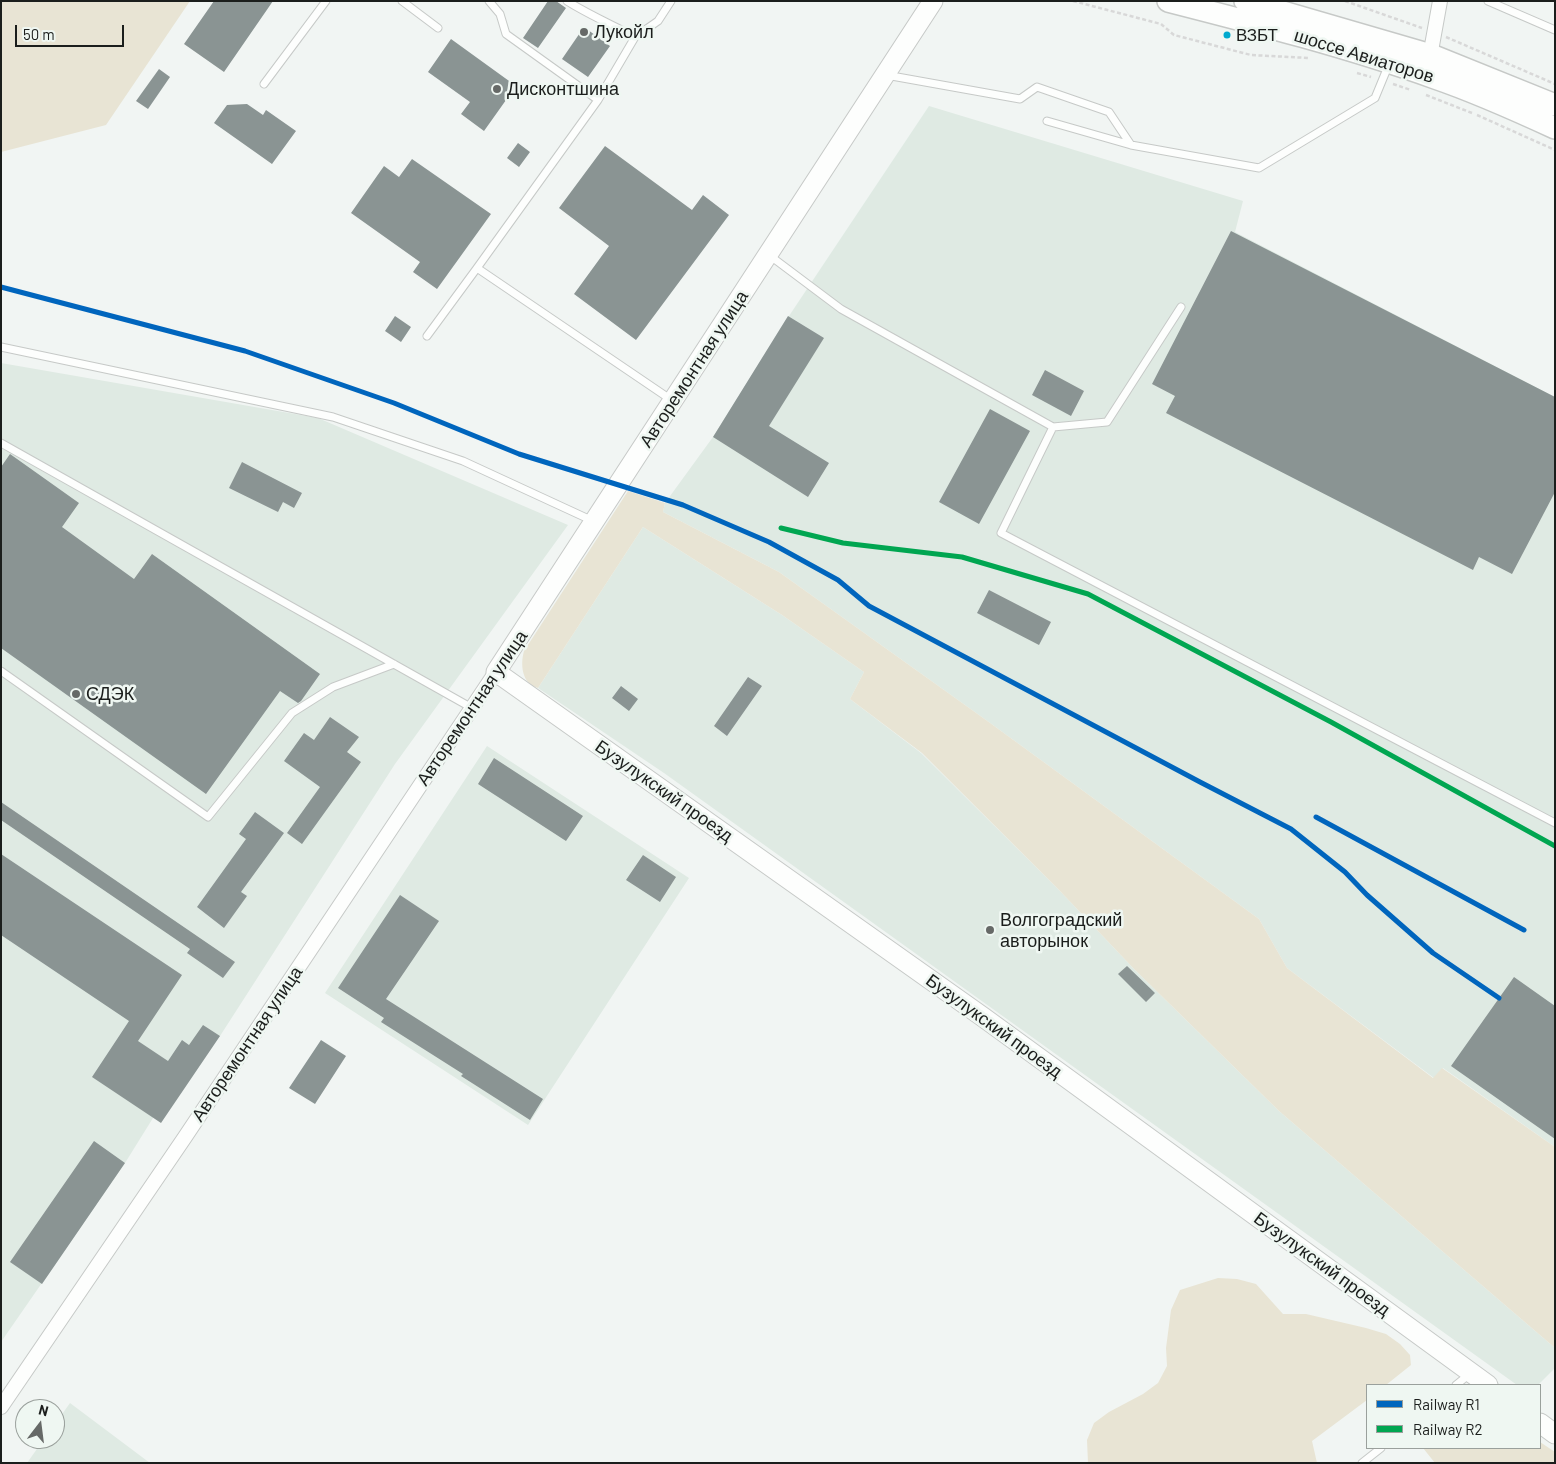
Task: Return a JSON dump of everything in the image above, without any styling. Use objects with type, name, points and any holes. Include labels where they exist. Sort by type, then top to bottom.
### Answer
[{"type":"main road","name":"Авторемонтная улица","points":[[496,672],[933,1]]},
{"type":"main road","name":"шоссе Авиаторов","points":[[1168,1],[1248,21],[1386,72],[1555,105]]},
{"type":"main road","name":"шоссе Авиаторов","points":[[1245,1],[1425,79],[1516,111],[1555,128]]},
{"type":"main road","name":"Бузулукский проезд","points":[[496,672],[983,1017],[1487,1384]]},
{"type":"main road","points":[[1541,1424],[1555,1434]]},
{"type":"street","points":[[1425,79],[1440,1]]},
{"type":"street","name":"Авторемонтная улица","points":[[1,1407],[496,672]]},
{"type":"lane","points":[[264,84],[326,1]]},
{"type":"lane","points":[[402,1],[438,28]]},
{"type":"lane","points":[[489,1],[500,14],[506,34],[598,100]]},
{"type":"lane","points":[[567,1],[585,13],[608,22],[635,37]]},
{"type":"lane","points":[[427,336],[598,100],[635,37],[658,21],[671,1]]},
{"type":"lane","points":[[1488,1],[1555,30]]},
{"type":"lane","points":[[1047,121],[1131,145],[1258,168],[1375,98],[1386,72]]},
{"type":"lane","points":[[885,75],[1020,99],[1037,87],[1109,112],[1131,145]]},
{"type":"lane","points":[[768,254],[841,309],[1053,428],[1106,422],[1181,307]]},
{"type":"lane","points":[[477,268],[673,401]]},
{"type":"lane","points":[[1,347],[333,417],[462,461],[594,522]]},
{"type":"lane","points":[[1053,428],[1001,533],[1555,823]]},
{"type":"lane","points":[[1,443],[472,708]]},
{"type":"lane","points":[[1,671],[208,817],[292,713],[333,687],[394,664]]},
{"type":"lane","points":[[1457,1384],[1471,1373]]},
{"type":"lane","points":[[1362,1463],[1380,1449]]},
{"type":"path","points":[[1073,1],[1161,24],[1174,35],[1251,55],[1311,58]]},
{"type":"path","points":[[1345,1],[1434,32],[1555,84]]},
{"type":"path","points":[[1355,72],[1386,72],[1425,79],[1475,114],[1555,150]]},
{"type":"shaded area","points":[[1,1],[190,1],[106,125],[1,152]]},
{"type":"shaded area","points":[[929,106],[1243,201],[1235,232],[1555,397],[1555,1147],[1443,1068],[1434,1078],[1287,968],[1259,919],[779,572],[663,512],[665,503],[713,437],[789,316]]},
{"type":"shaded area","points":[[1,363],[318,418],[568,525],[395,764],[220,1036],[153,1118],[125,1163],[1,1342]]},
{"type":"shaded area","points":[[628,491],[665,503],[663,512],[779,572],[1259,919],[1287,968],[1433,1078],[1442,1068],[1555,1147],[1555,1348],[1279,1111],[1134,969],[1059,890],[922,753],[850,699],[864,672],[782,615],[643,527],[538,688],[528,682],[522,668],[524,651]]},
{"type":"shaded area","name":"Волгоградский авторынок","points":[[643,527],[782,615],[864,672],[850,699],[921,753],[1059,890],[1134,969],[1279,1111],[1555,1348],[1555,1368],[1539,1384],[1516,1384],[664,773],[538,688]]},
{"type":"shaded area","points":[[487,746],[689,878],[528,1125],[325,993]]},
{"type":"shaded area","points":[[1218,1278],[1237,1279],[1256,1284],[1283,1314],[1306,1314],[1386,1334],[1400,1344],[1410,1355],[1411,1365],[1387,1384],[1366,1384],[1366,1401],[1312,1441],[1317,1463],[1088,1463],[1087,1440],[1094,1423],[1158,1383],[1167,1366],[1166,1348],[1171,1310],[1180,1290]]},
{"type":"shaded area","points":[[70,1403],[150,1463],[27,1463],[37,1449],[65,1449],[65,1410]]},
{"type":"shaded area","points":[[1541,1443],[1555,1452],[1555,1463],[1435,1463],[1424,1449],[1541,1449]]},
{"type":"building","points":[[214,1],[273,1],[224,72],[184,44]]},
{"type":"building","points":[[548,1],[556,1],[566,8],[538,48],[523,38]]},
{"type":"building","points":[[584,27],[610,46],[588,77],[562,59]]},
{"type":"building","points":[[451,39],[516,86],[484,131],[461,114],[470,102],[428,72]]},
{"type":"building","points":[[159,69],[170,77],[148,109],[136,101]]},
{"type":"building","points":[[247,104],[263,115],[266,110],[296,131],[272,164],[214,123],[227,105]]},
{"type":"building","points":[[518,143],[530,152],[519,167],[507,158]]},
{"type":"building","points":[[605,146],[692,210],[703,195],[729,215],[636,340],[574,294],[609,246],[559,208]]},
{"type":"building","points":[[412,159],[491,214],[437,289],[413,272],[420,262],[351,213],[384,166],[399,177]]},
{"type":"building","points":[[1231,231],[1555,397],[1555,492],[1512,574],[1479,557],[1473,570],[1166,413],[1175,396],[1152,384]]},
{"type":"building","points":[[395,316],[411,327],[401,342],[385,331]]},
{"type":"building","points":[[788,316],[824,338],[769,426],[829,463],[808,497],[713,437]]},
{"type":"building","points":[[1045,370],[1084,391],[1071,416],[1032,395]]},
{"type":"building","points":[[990,409],[1030,431],[979,524],[939,502]]},
{"type":"building","points":[[10,454],[79,503],[62,527],[134,579],[152,554],[320,674],[298,703],[280,691],[206,794],[1,648],[1,467]]},
{"type":"building","points":[[242,462],[302,493],[294,508],[283,502],[278,512],[229,488]]},
{"type":"building","points":[[989,590],[1051,622],[1039,645],[977,613]]},
{"type":"building","points":[[748,677],[762,686],[727,736],[714,726]]},
{"type":"building","points":[[621,686],[638,699],[629,711],[612,698]]},
{"type":"building","points":[[330,717],[359,737],[347,752],[361,762],[302,844],[287,833],[320,787],[284,761],[304,733],[314,740]]},
{"type":"building","points":[[494,758],[583,816],[566,841],[478,784]]},
{"type":"building","points":[[1,802],[235,962],[223,978],[187,953],[190,949],[1,820]]},
{"type":"building","points":[[255,812],[284,833],[241,892],[247,896],[224,928],[197,907],[246,839],[239,834]]},
{"type":"building","points":[[1,854],[182,975],[138,1041],[168,1061],[182,1040],[189,1045],[203,1025],[220,1036],[161,1123],[92,1077],[129,1021],[1,935]]},
{"type":"building","points":[[643,855],[676,877],[660,902],[626,880]]},
{"type":"building","points":[[400,895],[439,921],[386,999],[543,1099],[530,1120],[461,1076],[463,1074],[381,1022],[384,1018],[338,988]]},
{"type":"building","points":[[1127,966],[1155,993],[1146,1002],[1118,974]]},
{"type":"building","points":[[1514,977],[1555,1006],[1555,1139],[1451,1066]]},
{"type":"building","points":[[321,1040],[346,1056],[315,1104],[289,1088]]},
{"type":"building","points":[[94,1141],[125,1163],[42,1284],[10,1262]]},
{"type":"rail line","name":"R1","points":[[1,287],[245,351],[394,403],[519,454],[683,505],[769,542],[838,580],[869,606],[1291,829],[1345,872],[1367,895],[1433,953],[1499,998]]},
{"type":"rail line","name":"R2","points":[[781,528],[843,543],[962,557],[1088,594],[1331,722],[1555,846]]},
{"type":"rail line","name":"R1","points":[[1316,817],[1524,930]]},
{"type":"place","name":"Лукойл","points":[[584,32]]},
{"type":"place","name":"ВЗБТ","points":[[1227,35]]},
{"type":"place","name":"Дисконтшина","points":[[497,89]]},
{"type":"place","name":"СДЭК","points":[[76,694]]},
{"type":"place","name":"Волгоградский авторынок","points":[[990,930]]}]
